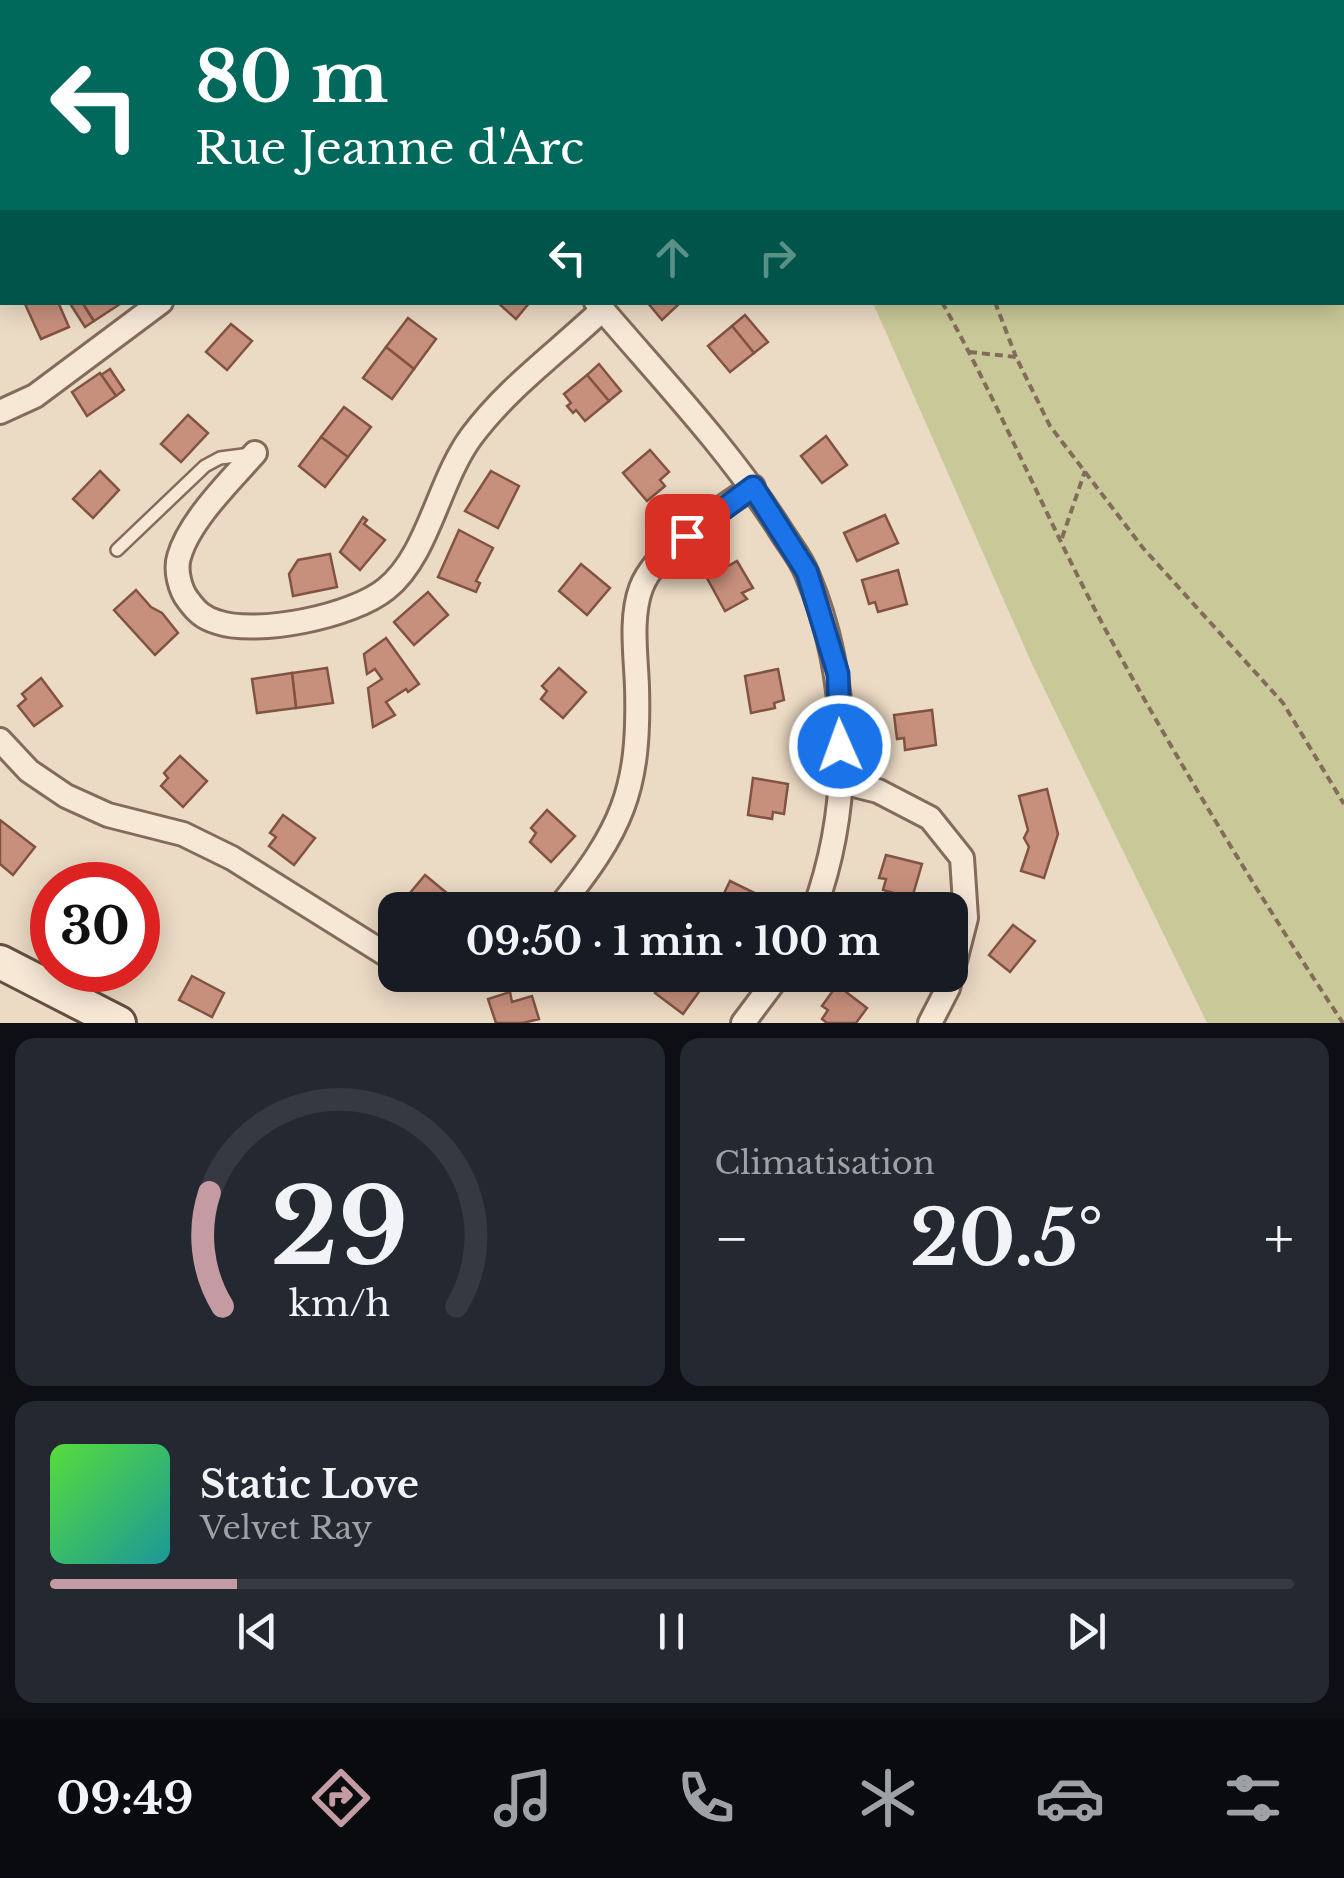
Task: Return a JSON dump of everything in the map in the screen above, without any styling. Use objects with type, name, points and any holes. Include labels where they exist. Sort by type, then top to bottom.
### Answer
[{"type":"main road","points":[[0,962],[119,1023]]},
{"type":"street","points":[[0,412],[35,396],[157,305]]},
{"type":"street","points":[[255,453],[189,535],[177,561],[181,592],[199,615],[239,627],[284,623],[350,609],[384,591],[404,571],[448,475],[469,440],[497,405],[599,306],[753,487],[807,572],[838,674],[842,782],[821,892]]},
{"type":"street","points":[[571,892],[616,827],[632,783],[638,737],[635,621],[641,588],[660,556],[753,487]]},
{"type":"street","points":[[0,740],[30,771],[66,796],[108,815],[183,834],[232,858],[378,949]]},
{"type":"street","points":[[842,782],[878,791],[930,818],[962,858],[966,918],[948,988],[930,1023]]},
{"type":"street","points":[[743,1023],[766,992]]},
{"type":"lane","points":[[118,550],[204,466],[220,458],[255,453]]},
{"type":"path","points":[[944,305],[1114,646],[1292,946],[1343,1023]]},
{"type":"path","points":[[995,305],[1050,426],[1143,548],[1283,703],[1344,804]]},
{"type":"path","points":[[970,352],[1016,357]]},
{"type":"path","points":[[1062,540],[1085,471]]},
{"type":"shaded area","points":[[874,305],[1344,305],[1344,1023],[1207,1023],[1032,664]]},
{"type":"building","points":[[25,305],[59,305],[69,327],[41,339]]},
{"type":"building","points":[[71,305],[84,305],[94,321],[85,327]]},
{"type":"building","points":[[84,305],[118,305],[94,321]]},
{"type":"building","points":[[500,305],[528,305],[516,319]]},
{"type":"building","points":[[650,305],[678,305],[662,320]]},
{"type":"building","points":[[745,315],[768,342],[754,353],[732,326]]},
{"type":"building","points":[[408,318],[436,339],[414,369],[386,347]]},
{"type":"building","points":[[231,324],[252,341],[227,370],[206,352]]},
{"type":"building","points":[[732,326],[754,353],[730,372],[708,346]]},
{"type":"building","points":[[386,347],[414,369],[392,399],[363,378]]},
{"type":"building","points":[[599,364],[621,391],[609,401],[587,375]]},
{"type":"building","points":[[110,369],[124,390],[116,396],[101,375]]},
{"type":"building","points":[[100,373],[116,396],[87,416],[72,392]]},
{"type":"building","points":[[587,375],[609,401],[585,421],[567,406],[571,403],[564,394]]},
{"type":"building","points":[[344,407],[371,427],[348,457],[321,437]]},
{"type":"building","points":[[188,415],[208,433],[181,462],[161,444]]},
{"type":"building","points":[[826,436],[847,465],[822,483],[801,456]]},
{"type":"building","points":[[321,437],[348,457],[325,487],[299,466]]},
{"type":"building","points":[[650,450],[669,472],[660,480],[665,486],[647,501],[623,473]]},
{"type":"building","points":[[100,471],[119,490],[93,518],[73,499]]},
{"type":"building","points":[[491,471],[519,486],[498,528],[465,511]]},
{"type":"building","points":[[885,515],[898,543],[857,561],[844,533]]},
{"type":"building","points":[[363,517],[367,520],[364,524],[385,540],[360,570],[340,552]]},
{"type":"building","points":[[459,530],[493,548],[476,581],[480,583],[476,592],[438,577]]},
{"type":"building","points":[[330,554],[337,587],[293,596],[289,574],[298,560]]},
{"type":"building","points":[[737,561],[753,588],[742,593],[747,599],[725,611],[707,578]]},
{"type":"building","points":[[581,564],[610,588],[587,615],[559,591]]},
{"type":"building","points":[[898,570],[907,604],[878,612],[875,602],[869,604],[862,580]]},
{"type":"building","points":[[136,590],[178,633],[155,655],[114,610]]},
{"type":"building","points":[[428,592],[448,615],[414,645],[394,622]]},
{"type":"building","points":[[386,638],[419,684],[386,702],[395,715],[373,727],[368,688],[382,679],[375,669],[367,674],[364,654]]},
{"type":"building","points":[[327,668],[333,703],[296,708],[292,673]]},
{"type":"building","points":[[559,668],[586,692],[563,718],[541,699],[547,691],[542,686]]},
{"type":"building","points":[[778,669],[784,700],[774,703],[775,708],[751,713],[745,676]]},
{"type":"building","points":[[292,673],[296,708],[257,713],[252,679]]},
{"type":"building","points":[[41,678],[62,706],[34,726],[18,706],[26,699],[22,694]]},
{"type":"building","points":[[932,710],[936,745],[905,750],[904,738],[897,739],[894,715]]},
{"type":"building","points":[[180,756],[207,781],[183,807],[161,786],[168,778],[164,773]]},
{"type":"building","points":[[753,778],[788,784],[784,814],[773,812],[772,819],[748,815]]},
{"type":"building","points":[[1047,789],[1058,834],[1044,878],[1021,871],[1029,847],[1024,838],[1028,830],[1019,796]]},
{"type":"building","points":[[547,810],[575,836],[551,862],[530,842],[536,833],[531,828]]},
{"type":"building","points":[[283,815],[315,838],[294,865],[269,846],[276,837],[270,833]]},
{"type":"building","points":[[0,820],[35,847],[13,875],[0,864]]},
{"type":"building","points":[[886,855],[922,864],[914,892],[883,890],[886,879],[879,878]]},
{"type":"building","points":[[425,875],[446,892],[411,892]]},
{"type":"building","points":[[730,881],[753,892],[725,892]]},
{"type":"building","points":[[1013,925],[1035,941],[1010,972],[989,955]]},
{"type":"building","points":[[192,976],[224,993],[212,1017],[179,1000]]},
{"type":"building","points":[[510,992],[512,1002],[532,996],[539,1019],[496,1023],[488,999]]},
{"type":"building","points":[[656,992],[699,992],[683,1014]]},
{"type":"building","points":[[832,992],[846,992],[867,1008],[856,1023],[827,1023],[822,1019],[828,1010],[822,1006]]},
{"type":"route","points":[[687,536],[753,487],[807,572],[838,674],[840,746]]}]
